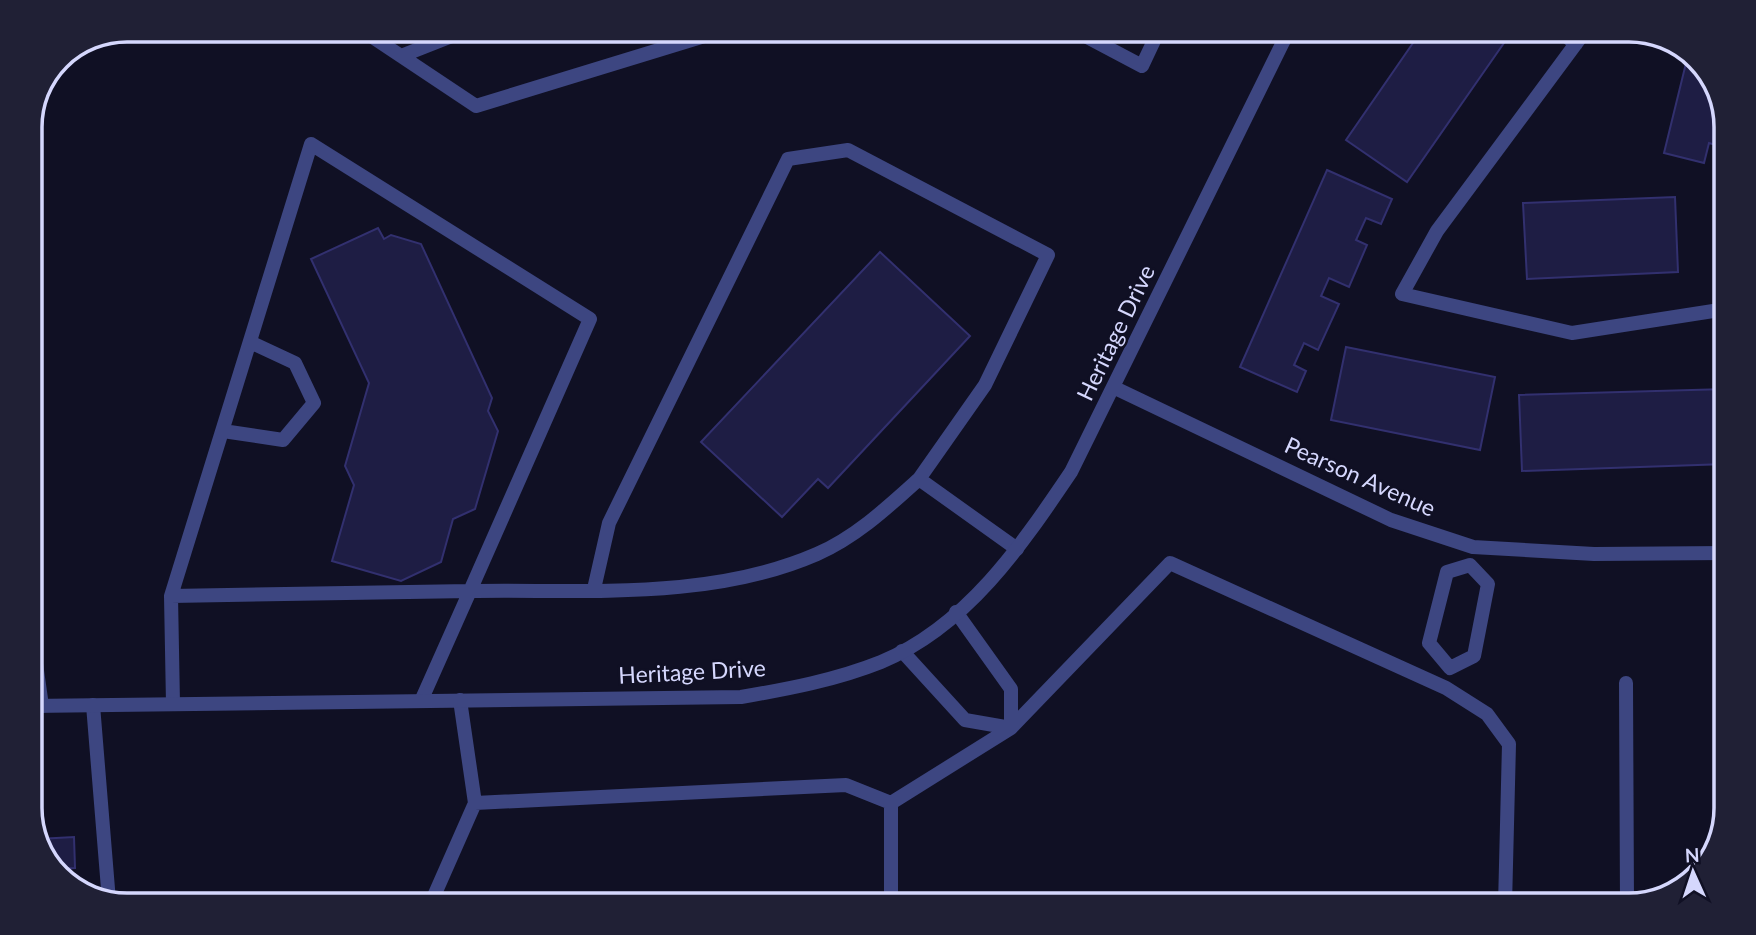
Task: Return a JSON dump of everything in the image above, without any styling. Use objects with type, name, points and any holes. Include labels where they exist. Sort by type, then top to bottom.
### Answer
[{"type":"street","points":[[381,42],[476,106],[685,42]]},
{"type":"street","points":[[401,55],[435,42]]},
{"type":"street","points":[[1109,42],[1142,66],[1153,42]]},
{"type":"street","name":"Heritage Drive","points":[[42,706],[741,697],[809,685],[880,662],[902,651],[989,584],[1071,472],[1115,388],[1284,42]]},
{"type":"street","points":[[1574,42],[1577,44],[1437,231],[1402,294],[1572,333],[1714,311]]},
{"type":"street","points":[[173,704],[172,596],[311,144],[590,319],[421,701]]},
{"type":"street","points":[[172,596],[470,592],[677,587],[750,578],[818,553],[871,522],[919,479],[985,385],[1048,255],[848,150],[788,159],[609,523],[594,589]]},
{"type":"street","points":[[222,431],[283,440],[314,403],[295,363],[250,342]]},
{"type":"street","name":"Pearson Avenue","points":[[1115,388],[1391,520],[1473,547],[1594,554],[1714,552]]},
{"type":"street","points":[[919,479],[1017,549]]},
{"type":"street","points":[[1470,565],[1473,547]]},
{"type":"street","points":[[891,803],[1012,729],[1170,563],[1446,688],[1487,714],[1509,744],[1505,893]]},
{"type":"street","points":[[1450,668],[1429,642],[1447,572],[1470,565]]},
{"type":"street","points":[[1450,668],[1474,656],[1486,596],[1488,584],[1470,565]]},
{"type":"street","points":[[956,612],[1012,689],[1012,729]]},
{"type":"street","points":[[902,651],[965,720],[1012,729]]},
{"type":"street","points":[[1446,688],[1450,668]]},
{"type":"street","points":[[1626,683],[1628,893]]},
{"type":"street","points":[[435,893],[475,803],[460,700]]},
{"type":"street","points":[[93,705],[108,890]]},
{"type":"street","points":[[475,803],[846,785],[891,803]]},
{"type":"street","points":[[891,803],[891,893]]},
{"type":"building","points":[[1414,42],[1505,42],[1407,182],[1346,140]]},
{"type":"building","points":[[1686,64],[1700,80],[1709,100],[1714,122],[1714,144],[1709,143],[1704,163],[1664,153]]},
{"type":"building","points":[[1327,170],[1392,199],[1381,224],[1366,218],[1356,240],[1367,245],[1349,287],[1329,278],[1321,296],[1339,304],[1318,350],[1304,343],[1294,365],[1306,371],[1297,392],[1240,367]]},
{"type":"building","points":[[1675,197],[1678,272],[1527,279],[1523,203]]},
{"type":"building","points":[[378,228],[384,239],[391,235],[421,244],[492,398],[488,411],[498,431],[475,509],[453,519],[441,562],[401,581],[332,561],[354,485],[345,466],[369,383],[311,259]]},
{"type":"building","points":[[880,252],[970,336],[828,488],[818,479],[782,517],[701,442]]},
{"type":"building","points":[[1346,347],[1495,377],[1480,450],[1331,420]]},
{"type":"building","points":[[1714,389],[1714,464],[1522,471],[1519,395]]},
{"type":"building","points":[[74,837],[75,868],[67,868],[63,864],[48,838]]}]
